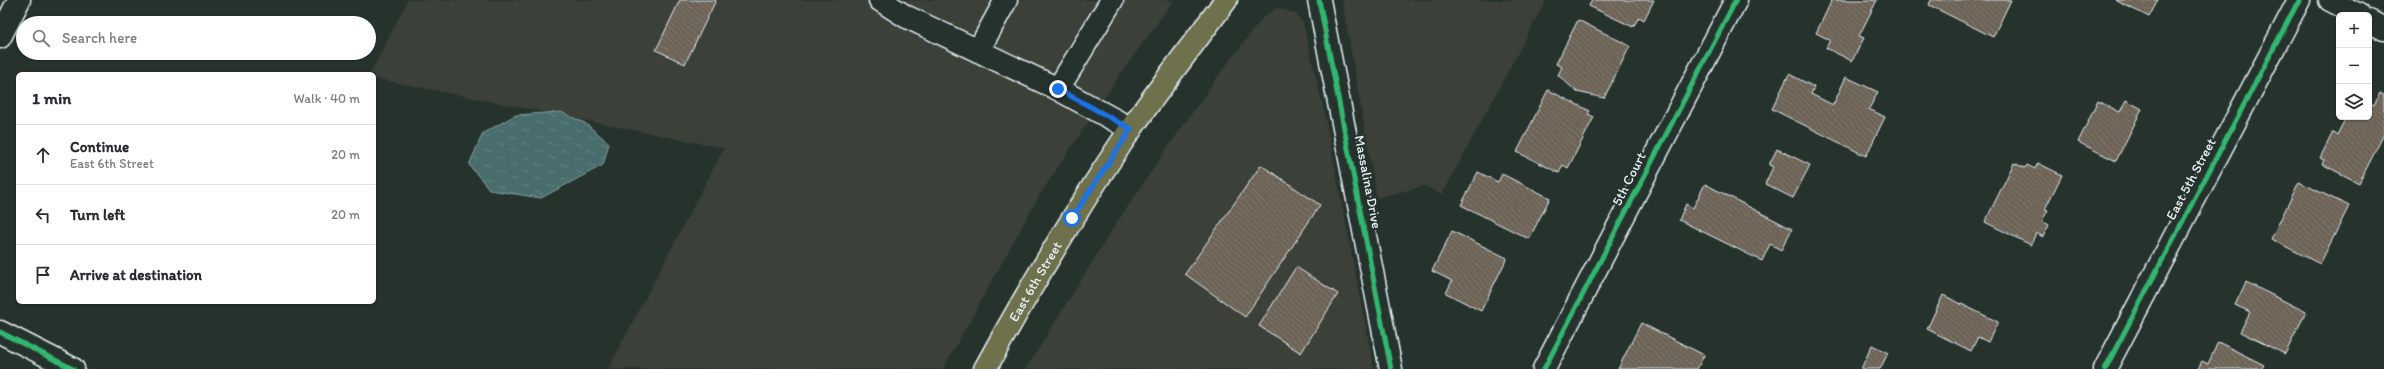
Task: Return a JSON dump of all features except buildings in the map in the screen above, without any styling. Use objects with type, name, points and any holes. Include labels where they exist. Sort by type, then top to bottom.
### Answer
[{"type":"main road","name":"East 6th Street","points":[[985,369],[1072,218],[1131,129],[1226,0]]},
{"type":"street","points":[[0,37],[19,0]]},
{"type":"street","points":[[880,0],[906,16],[1058,89],[1131,129]]},
{"type":"street","points":[[978,51],[1006,0]]},
{"type":"street","points":[[1058,89],[1112,0]]},
{"type":"street","name":"Massalina Drive","points":[[1319,0],[1391,369]]},
{"type":"street","name":"5th Court","points":[[1544,369],[1736,0]]},
{"type":"street","name":"East 5th Street","points":[[2105,369],[2299,0]]},
{"type":"street","points":[[2330,0],[2352,12]]},
{"type":"street","points":[[2372,23],[2384,29]]},
{"type":"street","points":[[0,332],[72,369]]},
{"type":"shaded area","points":[[408,0],[1174,0],[1118,77],[1039,196],[943,369],[608,369],[724,148],[376,78],[376,72],[371,72]]},
{"type":"shaded area","points":[[1342,0],[1546,0],[1442,195],[1424,186],[1377,198]]},
{"type":"shaded area","points":[[1277,8],[1296,14],[1303,23],[1324,111],[1374,369],[1026,369],[1110,233],[1155,166],[1215,80],[1264,16]]},
{"type":"water","points":[[561,112],[585,123],[609,143],[603,165],[541,198],[490,190],[469,165],[483,133],[516,115]]},
{"type":"cycle path","points":[[1319,0],[1391,369]]},
{"type":"cycle path","points":[[1544,369],[1736,0]]},
{"type":"cycle path","points":[[2105,369],[2299,0]]},
{"type":"cycle path","points":[[0,332],[73,369]]},
{"type":"route","points":[[1058,89],[1131,129],[1072,218]]}]
